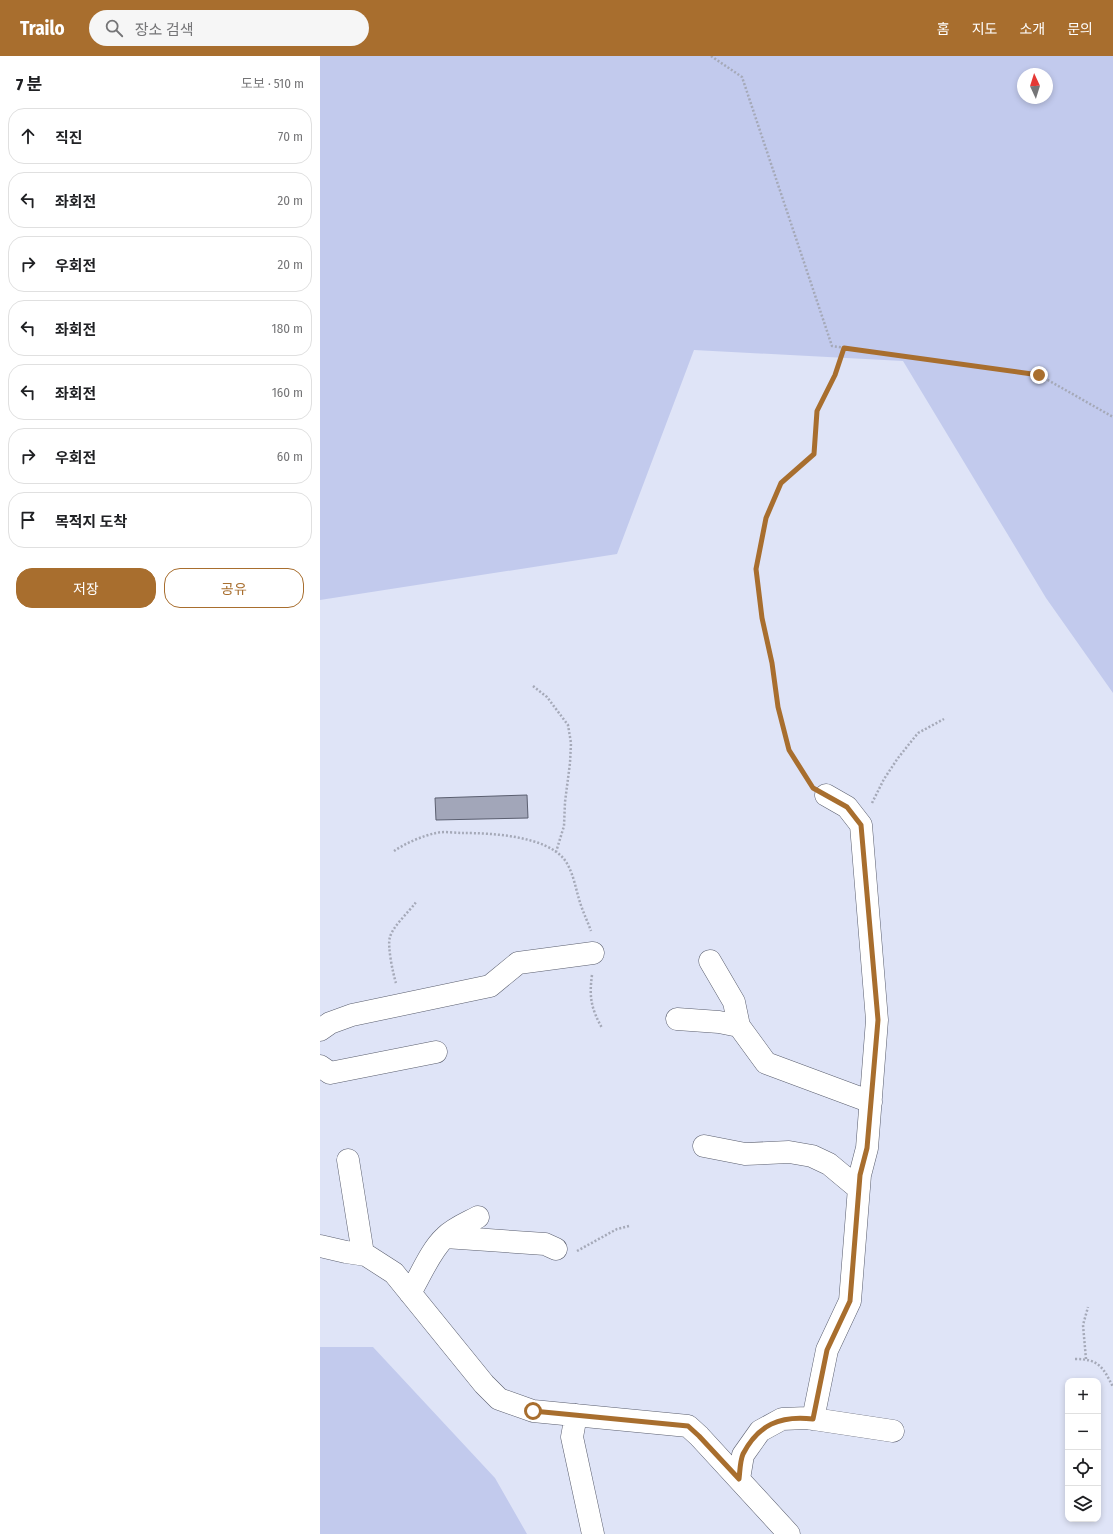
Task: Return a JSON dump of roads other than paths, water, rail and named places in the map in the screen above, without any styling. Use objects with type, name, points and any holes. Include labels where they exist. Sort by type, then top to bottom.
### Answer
[{"type":"street","points":[[813,1419],[827,1350],[850,1301],[860,1175],[867,1148],[878,1020],[861,825],[847,807],[826,795]]},
{"type":"street","points":[[320,1030],[330,1023],[352,1015],[490,986],[518,963],[593,953]]},
{"type":"street","points":[[710,961],[734,1002],[739,1026],[766,1063],[871,1102]]},
{"type":"street","points":[[677,1019],[719,1022],[739,1026]]},
{"type":"street","points":[[320,1066],[330,1073],[436,1052]]},
{"type":"street","points":[[704,1146],[745,1154],[789,1152],[812,1156],[829,1164],[859,1189]]},
{"type":"street","points":[[348,1160],[363,1254]]},
{"type":"street","points":[[410,1293],[434,1252],[445,1237],[460,1226],[478,1217]]},
{"type":"street","points":[[445,1237],[545,1244],[556,1249]]},
{"type":"street","points":[[320,1246],[366,1255],[394,1273],[484,1384],[500,1399],[533,1411],[688,1426],[699,1436],[789,1534]]},
{"type":"street","points":[[576,1415],[572,1437],[593,1534]]},
{"type":"street","points":[[739,1479],[743,1455],[760,1431],[782,1419],[813,1419],[893,1431]]}]
